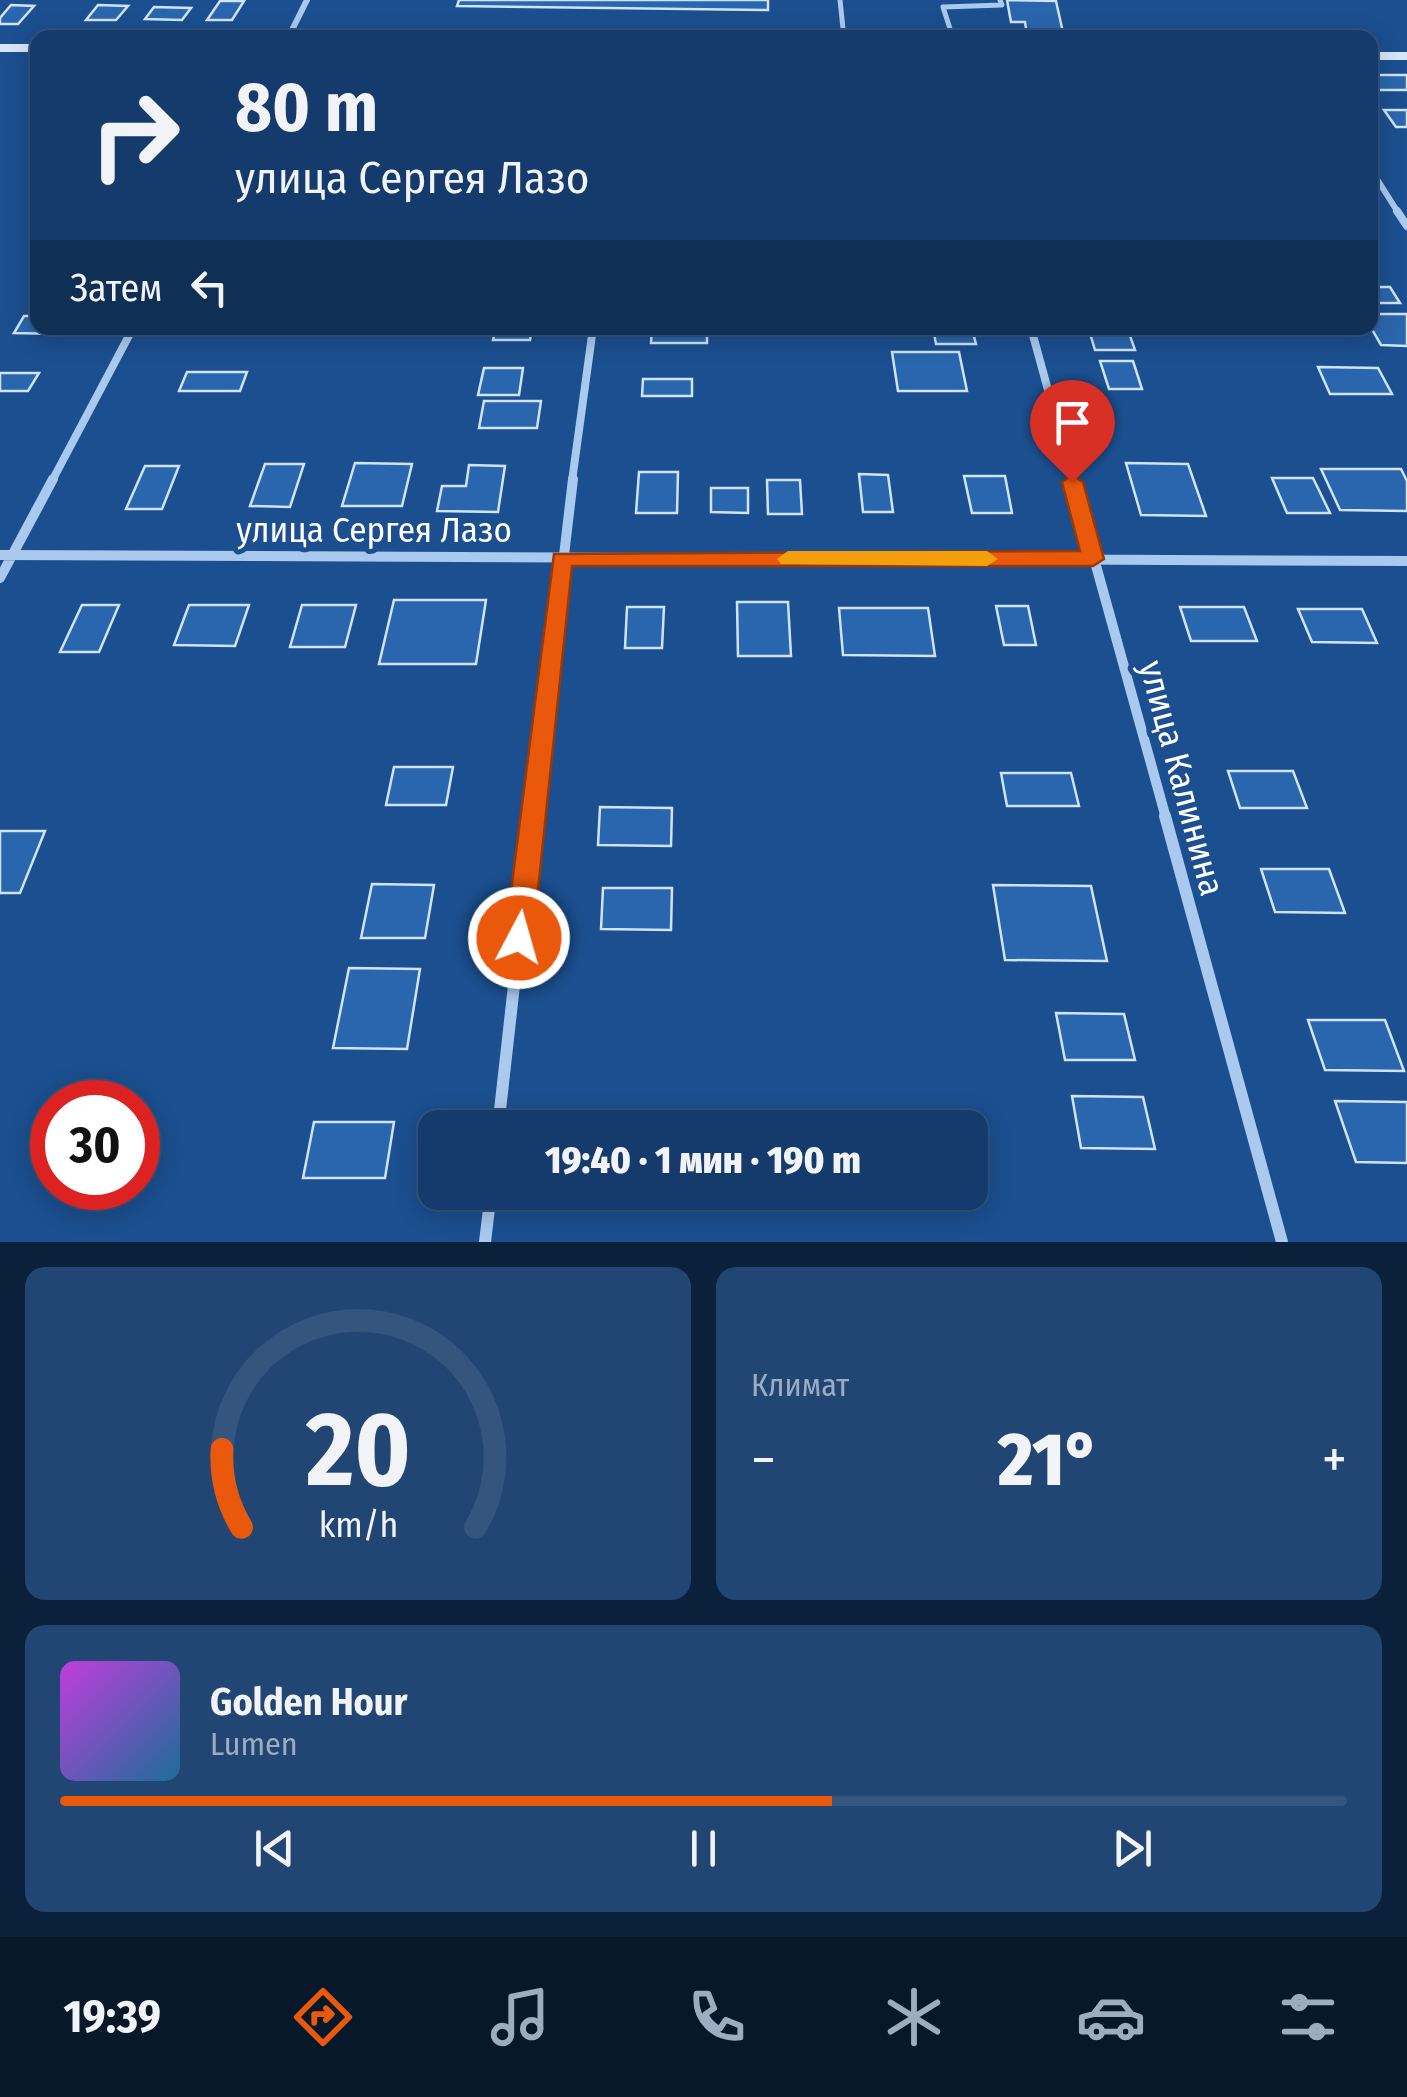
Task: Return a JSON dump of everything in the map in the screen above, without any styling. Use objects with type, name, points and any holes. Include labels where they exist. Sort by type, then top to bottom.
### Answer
[{"type":"main road","points":[[0,48],[30,48]]},
{"type":"main road","points":[[1378,56],[1407,56]]},
{"type":"street","points":[[292,30],[308,0]]},
{"type":"street","points":[[1378,181],[1407,226]]},
{"type":"street","points":[[0,578],[6,555],[129,335]]},
{"type":"street","points":[[500,1110],[562,559],[592,335]]},
{"type":"street","name":"улица Калинина","points":[[1033,335],[1282,1242]]},
{"type":"street","name":"улица Сергея Лазо","points":[[6,555],[1407,561]]},
{"type":"street","points":[[485,1242],[488,1210]]},
{"type":"lane","points":[[840,0],[843,30]]},
{"type":"lane","points":[[951,30],[944,6],[1002,5],[1000,0]]},
{"type":"building","points":[[459,0],[768,0],[768,10],[457,6]]},
{"type":"building","points":[[1007,0],[1056,1],[1062,30],[1026,30],[1025,22],[1011,22]]},
{"type":"building","points":[[220,1],[244,1],[232,20],[207,20]]},
{"type":"building","points":[[11,5],[34,6],[18,24],[0,24],[0,18]]},
{"type":"building","points":[[98,5],[128,6],[116,20],[86,20]]},
{"type":"building","points":[[154,7],[191,8],[182,20],[145,19]]},
{"type":"building","points":[[1378,75],[1407,75],[1407,90],[1378,90]]},
{"type":"building","points":[[1384,110],[1407,110],[1407,127],[1396,127]]},
{"type":"building","points":[[1378,287],[1390,287],[1400,303],[1378,303]]},
{"type":"building","points":[[1378,314],[1407,314],[1407,346],[1381,345],[1375,335]]},
{"type":"building","points":[[24,316],[30,316],[30,333],[14,333]]},
{"type":"building","points":[[494,335],[531,335],[530,340],[493,340]]},
{"type":"building","points":[[652,335],[707,335],[707,343],[651,343]]},
{"type":"building","points":[[934,335],[974,335],[976,344],[936,344]]},
{"type":"building","points":[[1090,335],[1130,335],[1135,350],[1095,350]]},
{"type":"building","points":[[892,352],[959,352],[967,391],[898,391]]},
{"type":"building","points":[[1100,361],[1133,361],[1142,389],[1109,389]]},
{"type":"building","points":[[1318,367],[1378,368],[1392,394],[1330,394]]},
{"type":"building","points":[[484,368],[523,368],[519,395],[478,395]]},
{"type":"building","points":[[187,372],[247,372],[240,391],[179,391]]},
{"type":"building","points":[[0,373],[39,373],[28,391],[0,391]]},
{"type":"building","points":[[643,379],[692,379],[692,396],[642,396]]},
{"type":"building","points":[[484,401],[541,401],[537,428],[479,428]]},
{"type":"building","points":[[355,463],[412,464],[402,506],[342,506]]},
{"type":"building","points":[[1126,463],[1188,464],[1206,516],[1141,515]]},
{"type":"building","points":[[265,464],[304,464],[290,507],[250,506]]},
{"type":"building","points":[[469,465],[505,466],[498,512],[437,511],[442,486],[466,486]]},
{"type":"building","points":[[145,466],[179,466],[162,509],[126,509]]},
{"type":"building","points":[[1321,469],[1401,469],[1407,481],[1407,511],[1340,510]]},
{"type":"building","points":[[639,472],[678,472],[677,513],[636,513]]},
{"type":"building","points":[[859,474],[888,475],[893,512],[863,512]]},
{"type":"building","points":[[964,476],[1005,476],[1012,513],[972,513]]},
{"type":"building","points":[[1272,478],[1313,478],[1330,513],[1287,513]]},
{"type":"building","points":[[767,480],[800,480],[802,514],[768,514]]},
{"type":"building","points":[[711,488],[748,488],[748,513],[711,512]]},
{"type":"building","points":[[394,600],[486,600],[476,664],[379,664]]},
{"type":"building","points":[[737,602],[788,602],[791,656],[738,656]]},
{"type":"building","points":[[82,605],[119,605],[99,652],[60,652]]},
{"type":"building","points":[[189,605],[249,605],[235,646],[174,645]]},
{"type":"building","points":[[302,605],[356,605],[345,647],[290,647]]},
{"type":"building","points":[[996,606],[1028,606],[1036,645],[1004,645]]},
{"type":"building","points":[[627,607],[664,607],[662,648],[625,648]]},
{"type":"building","points":[[1180,607],[1244,607],[1257,641],[1191,641]]},
{"type":"building","points":[[839,608],[928,608],[935,656],[843,655]]},
{"type":"building","points":[[1298,609],[1362,609],[1377,643],[1312,642]]},
{"type":"building","points":[[394,767],[453,767],[446,805],[386,805]]},
{"type":"building","points":[[1228,771],[1293,771],[1307,808],[1240,808]]},
{"type":"building","points":[[1001,773],[1071,773],[1079,806],[1007,806]]},
{"type":"building","points":[[600,807],[672,808],[671,846],[598,845]]},
{"type":"building","points":[[0,831],[45,831],[20,893],[0,893]]},
{"type":"building","points":[[1261,869],[1329,869],[1345,913],[1275,912]]},
{"type":"building","points":[[372,884],[434,885],[425,938],[361,938]]},
{"type":"building","points":[[993,885],[1091,886],[1107,961],[1005,960]]},
{"type":"building","points":[[603,888],[672,888],[671,930],[601,929]]},
{"type":"building","points":[[349,968],[420,969],[407,1049],[333,1048]]},
{"type":"building","points":[[1056,1013],[1124,1014],[1135,1060],[1065,1060]]},
{"type":"building","points":[[1308,1020],[1385,1020],[1404,1071],[1325,1070]]},
{"type":"building","points":[[1072,1096],[1143,1097],[1155,1149],[1081,1148]]},
{"type":"building","points":[[1335,1101],[1407,1102],[1407,1163],[1356,1162]]},
{"type":"building","points":[[314,1122],[394,1122],[385,1178],[303,1178]]},
{"type":"slow traffic","points":[[788,559],[987,559]]},
{"type":"route","points":[[519,938],[562,559],[1093,559],[1072,482]]}]
